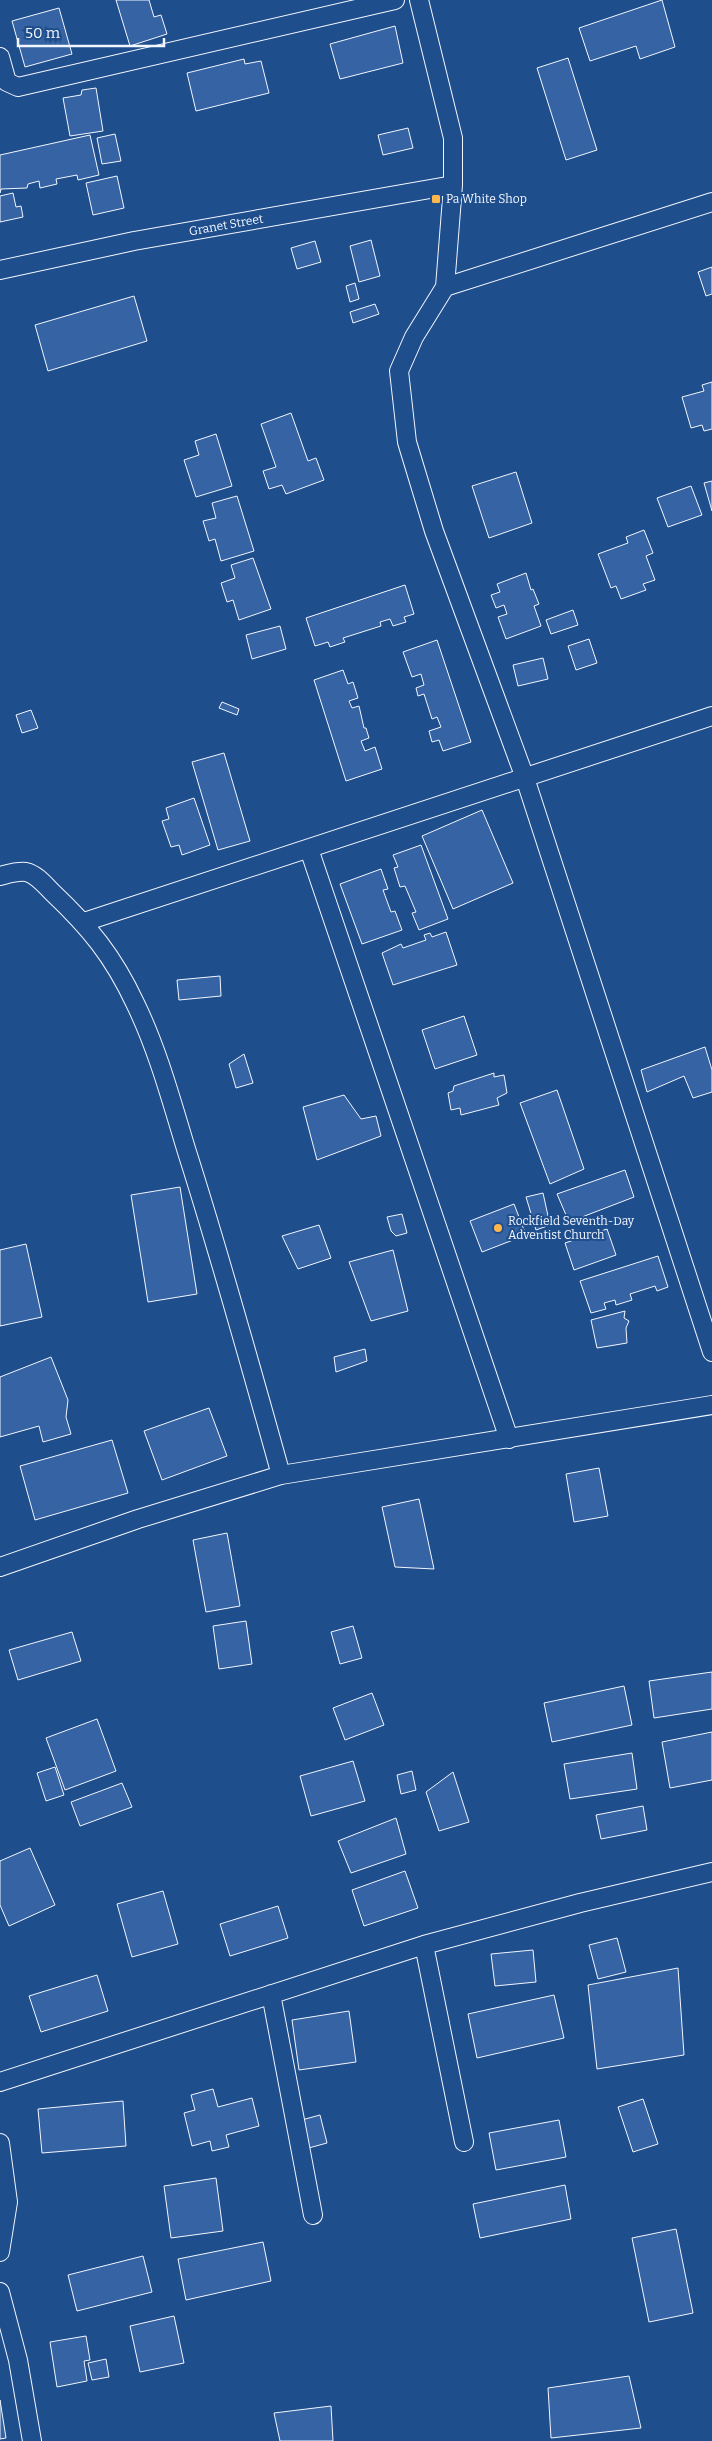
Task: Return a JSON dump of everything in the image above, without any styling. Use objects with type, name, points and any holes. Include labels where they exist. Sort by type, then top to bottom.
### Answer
[{"type":"street","points":[[0,56],[7,82],[18,87],[395,0]]},
{"type":"street","points":[[419,0],[452,138],[453,185],[445,287],[414,337],[399,371],[407,442],[434,530],[525,778],[712,1352]]},
{"type":"street","name":"Granet Street","points":[[0,270],[134,241],[453,185]]},
{"type":"street","points":[[445,287],[712,202]]},
{"type":"street","points":[[84,922],[712,716]]},
{"type":"street","points":[[309,849],[509,1439]]},
{"type":"street","points":[[0,876],[13,872],[26,872],[33,875],[84,922],[114,962],[136,1004],[162,1072],[222,1262],[281,1474]]},
{"type":"street","points":[[0,1567],[148,1516],[281,1474],[712,1405]]},
{"type":"street","points":[[0,2082],[424,1945],[580,1903],[712,1872]]},
{"type":"street","points":[[424,1945],[464,2142]]},
{"type":"street","points":[[271,1994],[313,2215]]},
{"type":"street","points":[[0,2143],[8,2202],[0,2252]]},
{"type":"street","points":[[0,2292],[18,2360],[32,2441]]},
{"type":"building","points":[[116,0],[149,0],[154,17],[161,15],[167,34],[130,46]]},
{"type":"building","points":[[662,0],[675,47],[640,59],[636,46],[590,61],[579,28]]},
{"type":"building","points":[[59,8],[72,54],[25,67],[12,21]]},
{"type":"building","points":[[395,26],[403,63],[340,79],[330,44]]},
{"type":"building","points":[[568,58],[597,150],[566,160],[537,68]]},
{"type":"building","points":[[244,59],[245,64],[261,61],[269,93],[196,111],[187,73]]},
{"type":"building","points":[[96,88],[103,131],[70,136],[63,98],[81,95],[82,90]]},
{"type":"building","points":[[408,128],[413,148],[383,155],[378,135]]},
{"type":"building","points":[[115,134],[121,161],[102,164],[97,138]]},
{"type":"building","points":[[90,135],[99,175],[78,180],[77,175],[56,179],[57,184],[40,188],[39,181],[28,184],[27,188],[1,189],[0,193],[0,155]]},
{"type":"building","points":[[117,176],[124,208],[93,215],[86,183]]},
{"type":"building","points":[[13,193],[16,207],[21,206],[23,217],[0,222],[0,196]]},
{"type":"building","points":[[371,240],[380,276],[359,282],[350,246]]},
{"type":"building","points":[[315,241],[321,262],[297,269],[291,248]]},
{"type":"building","points":[[712,267],[712,294],[706,296],[698,272]]},
{"type":"building","points":[[355,283],[359,299],[350,302],[346,286]]},
{"type":"building","points":[[134,296],[147,341],[48,371],[35,325]]},
{"type":"building","points":[[375,304],[379,314],[353,323],[350,312]]},
{"type":"building","points":[[712,382],[712,429],[704,431],[702,425],[691,428],[682,397],[704,391],[702,385]]},
{"type":"building","points":[[291,413],[308,461],[316,458],[324,480],[286,494],[282,485],[269,489],[263,471],[276,467],[261,424]]},
{"type":"building","points":[[216,434],[232,486],[196,497],[184,460],[199,455],[195,441]]},
{"type":"building","points":[[516,472],[532,523],[489,538],[472,486]]},
{"type":"building","points":[[712,481],[712,511],[704,483]]},
{"type":"building","points":[[691,486],[702,515],[668,527],[657,498]]},
{"type":"building","points":[[237,496],[254,551],[221,561],[215,539],[209,541],[203,521],[216,518],[212,503]]},
{"type":"building","points":[[644,530],[653,553],[646,556],[655,580],[643,584],[646,590],[621,599],[616,586],[611,588],[598,554],[628,543],[626,537]]},
{"type":"building","points":[[253,558],[271,609],[239,620],[233,600],[227,602],[221,583],[235,578],[231,565]]},
{"type":"building","points":[[526,573],[531,590],[533,589],[539,604],[534,606],[541,626],[506,639],[498,617],[507,614],[504,605],[496,608],[491,595],[500,592],[497,584]]},
{"type":"building","points":[[405,585],[414,614],[404,617],[406,622],[393,626],[390,619],[380,622],[381,626],[343,638],[345,642],[330,647],[328,642],[315,646],[306,618]]},
{"type":"building","points":[[573,610],[578,625],[551,634],[546,620]]},
{"type":"building","points":[[280,626],[286,649],[252,659],[246,635]]},
{"type":"building","points":[[589,639],[597,663],[576,670],[568,646]]},
{"type":"building","points":[[437,640],[471,742],[443,751],[439,740],[432,742],[429,731],[441,727],[437,717],[432,719],[424,694],[418,696],[416,688],[424,685],[421,674],[412,677],[403,652]]},
{"type":"building","points":[[543,658],[548,679],[518,686],[513,665]]},
{"type":"building","points":[[343,670],[348,684],[353,682],[358,698],[349,701],[352,708],[359,706],[364,728],[366,728],[369,738],[361,741],[365,751],[375,747],[382,769],[346,781],[314,680]]},
{"type":"building","points":[[222,702],[239,709],[237,715],[219,708]]},
{"type":"building","points":[[31,710],[38,728],[22,733],[16,715]]},
{"type":"building","points":[[224,753],[250,841],[218,850],[192,762]]},
{"type":"building","points":[[194,798],[210,845],[182,855],[179,845],[171,847],[162,821],[169,819],[166,808]]},
{"type":"building","points":[[482,810],[513,883],[453,909],[422,836]]},
{"type":"building","points":[[421,845],[448,919],[419,930],[412,913],[416,912],[405,886],[400,887],[394,868],[398,867],[393,855]]},
{"type":"building","points":[[381,869],[388,889],[383,890],[391,912],[395,911],[402,930],[362,944],[340,884]]},
{"type":"building","points":[[446,932],[457,965],[393,985],[382,953],[401,944],[403,948],[426,940],[424,935],[430,933],[432,937]]},
{"type":"building","points":[[220,976],[221,996],[179,1000],[177,980]]},
{"type":"building","points":[[464,1016],[477,1055],[435,1069],[422,1030]]},
{"type":"building","points":[[705,1047],[712,1070],[712,1092],[693,1098],[684,1076],[647,1092],[641,1070]]},
{"type":"building","points":[[244,1054],[253,1083],[236,1088],[229,1064]]},
{"type":"building","points":[[494,1073],[494,1077],[504,1075],[507,1093],[497,1098],[499,1105],[461,1115],[460,1108],[451,1110],[448,1093],[453,1091],[454,1086]]},
{"type":"building","points":[[557,1090],[584,1169],[550,1184],[520,1103]]},
{"type":"building","points":[[344,1095],[361,1119],[376,1116],[381,1136],[317,1160],[303,1107]]},
{"type":"building","points":[[625,1170],[634,1197],[569,1222],[557,1194]]},
{"type":"building","points":[[180,1187],[197,1294],[148,1302],[131,1195]]},
{"type":"building","points":[[543,1193],[550,1225],[536,1230],[526,1197]]},
{"type":"building","name":"Rockfield Seventh-Day Adventist Church","points":[[514,1204],[526,1235],[482,1252],[470,1221]]},
{"type":"building","points":[[402,1214],[407,1233],[396,1236],[391,1231],[387,1217]]},
{"type":"building","points":[[319,1225],[331,1258],[298,1269],[282,1236]]},
{"type":"building","points":[[607,1229],[616,1255],[574,1270],[565,1243]]},
{"type":"building","points":[[26,1244],[42,1317],[0,1326],[0,1250]]},
{"type":"building","points":[[393,1250],[408,1311],[371,1321],[349,1262]]},
{"type":"building","points":[[658,1256],[668,1287],[657,1291],[655,1286],[630,1294],[632,1300],[616,1305],[615,1300],[604,1303],[606,1309],[591,1313],[580,1281]]},
{"type":"building","points":[[625,1311],[624,1318],[629,1321],[626,1328],[627,1343],[597,1348],[591,1320]]},
{"type":"building","points":[[365,1349],[367,1361],[336,1372],[334,1357]]},
{"type":"building","points":[[51,1357],[68,1400],[66,1417],[71,1434],[43,1442],[39,1426],[0,1437],[0,1377]]},
{"type":"building","points":[[209,1408],[227,1456],[162,1480],[144,1431]]},
{"type":"building","points":[[112,1440],[128,1493],[35,1520],[20,1466]]},
{"type":"building","points":[[599,1468],[608,1516],[574,1522],[566,1474]]},
{"type":"building","points":[[419,1499],[434,1569],[395,1567],[382,1507]]},
{"type":"building","points":[[227,1533],[240,1606],[206,1612],[193,1540]]},
{"type":"building","points":[[246,1621],[252,1664],[219,1669],[213,1626]]},
{"type":"building","points":[[353,1626],[362,1658],[340,1664],[331,1632]]},
{"type":"building","points":[[72,1632],[81,1661],[18,1680],[9,1650]]},
{"type":"building","points":[[712,1672],[712,1709],[654,1718],[649,1681]]},
{"type":"building","points":[[624,1686],[632,1725],[552,1742],[544,1703]]},
{"type":"building","points":[[372,1693],[384,1725],[345,1740],[333,1708]]},
{"type":"building","points":[[97,1719],[116,1771],[65,1790],[46,1738]]},
{"type":"building","points":[[712,1732],[712,1780],[670,1788],[662,1742]]},
{"type":"building","points":[[632,1753],[637,1789],[570,1799],[564,1764]]},
{"type":"building","points":[[353,1761],[365,1801],[311,1816],[300,1776]]},
{"type":"building","points":[[55,1767],[64,1795],[46,1801],[37,1773]]},
{"type":"building","points":[[412,1771],[416,1790],[401,1794],[397,1775]]},
{"type":"building","points":[[453,1772],[469,1822],[439,1831],[426,1792]]},
{"type":"building","points":[[122,1783],[132,1807],[80,1826],[71,1802]]},
{"type":"building","points":[[643,1806],[647,1830],[601,1839],[596,1815]]},
{"type":"building","points":[[396,1818],[406,1854],[351,1873],[338,1841]]},
{"type":"building","points":[[30,1848],[55,1905],[9,1926],[0,1905],[0,1861]]},
{"type":"building","points":[[405,1871],[418,1908],[364,1926],[352,1890]]},
{"type":"building","points":[[163,1891],[178,1944],[132,1957],[117,1904]]},
{"type":"building","points":[[278,1906],[288,1938],[230,1956],[220,1924]]},
{"type":"building","points":[[617,1938],[626,1972],[598,1979],[589,1945]]},
{"type":"building","points":[[533,1950],[536,1982],[495,1986],[491,1954]]},
{"type":"building","points":[[678,1968],[684,2055],[597,2069],[588,1985]]},
{"type":"building","points":[[97,1975],[108,2011],[41,2032],[29,1996]]},
{"type":"building","points":[[554,1995],[564,2038],[477,2058],[468,2014]]},
{"type":"building","points":[[349,2011],[356,2062],[299,2070],[292,2020]]},
{"type":"building","points":[[213,2089],[218,2107],[252,2098],[259,2126],[226,2135],[229,2147],[212,2151],[210,2141],[192,2146],[184,2113],[195,2110],[191,2095]]},
{"type":"building","points":[[643,2099],[658,2144],[633,2152],[618,2107]]},
{"type":"building","points":[[123,2101],[126,2146],[42,2153],[38,2109]]},
{"type":"building","points":[[320,2115],[327,2143],[305,2149],[298,2121]]},
{"type":"building","points":[[559,2120],[566,2157],[496,2170],[489,2133]]},
{"type":"building","points":[[216,2178],[223,2231],[171,2238],[164,2186]]},
{"type":"building","points":[[565,2185],[571,2219],[480,2238],[473,2204]]},
{"type":"building","points":[[676,2229],[693,2313],[649,2322],[632,2238]]},
{"type":"building","points":[[263,2242],[271,2281],[186,2300],[178,2259]]},
{"type":"building","points":[[143,2256],[152,2292],[77,2311],[68,2275]]},
{"type":"building","points":[[174,2316],[184,2363],[140,2372],[130,2326]]},
{"type":"building","points":[[86,2336],[90,2360],[84,2361],[87,2381],[57,2387],[50,2342]]},
{"type":"building","points":[[106,2359],[109,2377],[92,2380],[88,2363]]},
{"type":"building","points":[[629,2376],[641,2428],[551,2438],[548,2388]]},
{"type":"building","points":[[0,2400],[6,2438],[0,2439]]},
{"type":"building","points":[[331,2406],[333,2441],[280,2441],[274,2413]]},
{"type":"place","name":"Pa White Shop","points":[[436,199]]},
{"type":"place","name":"Rockfield Seventh-Day Adventist Church","points":[[498,1228]]}]
